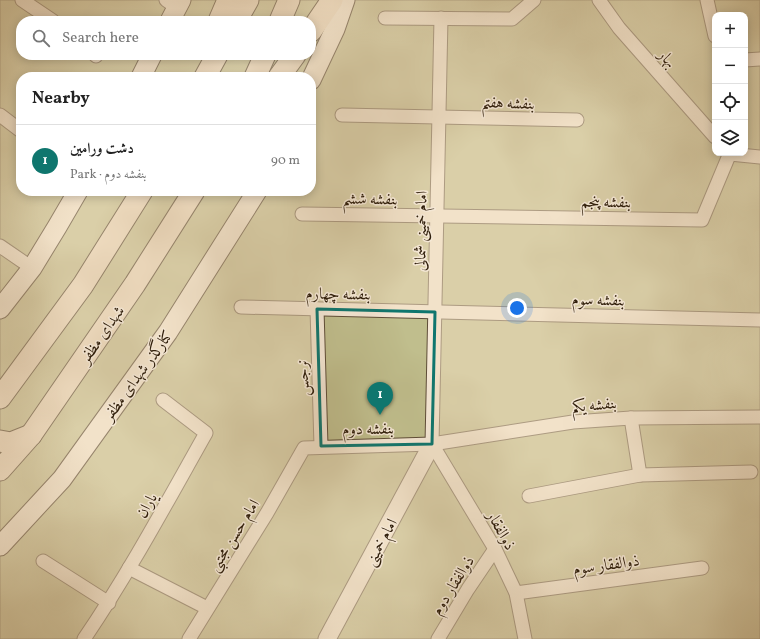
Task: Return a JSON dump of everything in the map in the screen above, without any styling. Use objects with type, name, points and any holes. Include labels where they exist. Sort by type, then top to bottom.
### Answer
[{"type":"main road","points":[[221,16],[228,0]]},
{"type":"main road","points":[[239,16],[248,0]]},
{"type":"main road","points":[[282,16],[290,0]]},
{"type":"main road","points":[[316,24],[332,0]]},
{"type":"main road","points":[[315,72],[335,29],[346,0]]},
{"type":"main road","points":[[143,72],[149,60]]},
{"type":"main road","points":[[198,72],[203,60]]},
{"type":"main road","points":[[208,72],[214,60]]},
{"type":"main road","points":[[257,72],[263,60]]},
{"type":"main road","points":[[283,72],[291,60]]},
{"type":"main road","points":[[0,309],[32,268],[58,228],[75,196]]},
{"type":"main road","points":[[0,398],[83,285],[139,196]]},
{"type":"main road","name":"شهدای مظفر","points":[[0,470],[31,435],[135,284],[191,196]]},
{"type":"main road","name":"کنارگذر شهدای مظفر","points":[[0,546],[62,479],[168,332],[254,196]]},
{"type":"main road","points":[[0,441],[11,443],[31,435]]},
{"type":"street","points":[[22,0],[46,16]]},
{"type":"street","points":[[385,18],[512,19],[534,0]]},
{"type":"street","name":"بهار","points":[[599,0],[619,28],[712,134]]},
{"type":"street","points":[[706,0],[712,24]]},
{"type":"street","name":"امام خمینی شمالی","points":[[432,444],[441,18]]},
{"type":"street","points":[[748,60],[760,59]]},
{"type":"street","name":"بنفشه هفتم","points":[[342,114],[577,120]]},
{"type":"street","points":[[0,115],[16,127]]},
{"type":"street","points":[[748,155],[760,157]]},
{"type":"street","name":"بنفشه پنجم","points":[[437,216],[702,220],[729,156]]},
{"type":"street","name":"بنفشه ششم","points":[[302,214],[437,216]]},
{"type":"street","points":[[0,246],[32,268]]},
{"type":"street","name":"بنفشه چهارم","points":[[241,307],[435,312]]},
{"type":"street","name":"نرجس","points":[[317,309],[321,446]]},
{"type":"street","name":"بنفشه سوم","points":[[435,312],[760,320]]},
{"type":"street","name":"یاران","points":[[84,639],[109,603],[206,433],[163,400]]},
{"type":"street","name":"بنفشه یکم","points":[[432,444],[572,422],[631,418],[760,417]]},
{"type":"street","points":[[631,418],[640,475]]},
{"type":"street","name":"بنفشه دوم","points":[[304,448],[321,446],[432,444]]},
{"type":"street","name":"ذوالفقار","points":[[432,444],[495,549],[516,593],[525,639]]},
{"type":"street","name":"امام خمینی","points":[[326,639],[432,444]]},
{"type":"street","name":"امام حسن مجتبی","points":[[189,639],[267,513],[304,448]]},
{"type":"street","points":[[529,496],[640,475],[751,472]]},
{"type":"street","name":"ذوالفقار دوم","points":[[438,639],[495,549]]},
{"type":"street","points":[[43,561],[109,603]]},
{"type":"street","points":[[129,568],[207,608]]},
{"type":"street","name":"ذوالفقار سوم","points":[[516,593],[702,568]]},
{"type":"highlighted area","points":[[317,309],[435,312],[432,444],[321,446]]},
{"type":"shaded area","points":[[0,0],[760,0],[760,639],[0,639]]},
{"type":"place","name":"دشت ورامین","points":[[380,415]]}]
